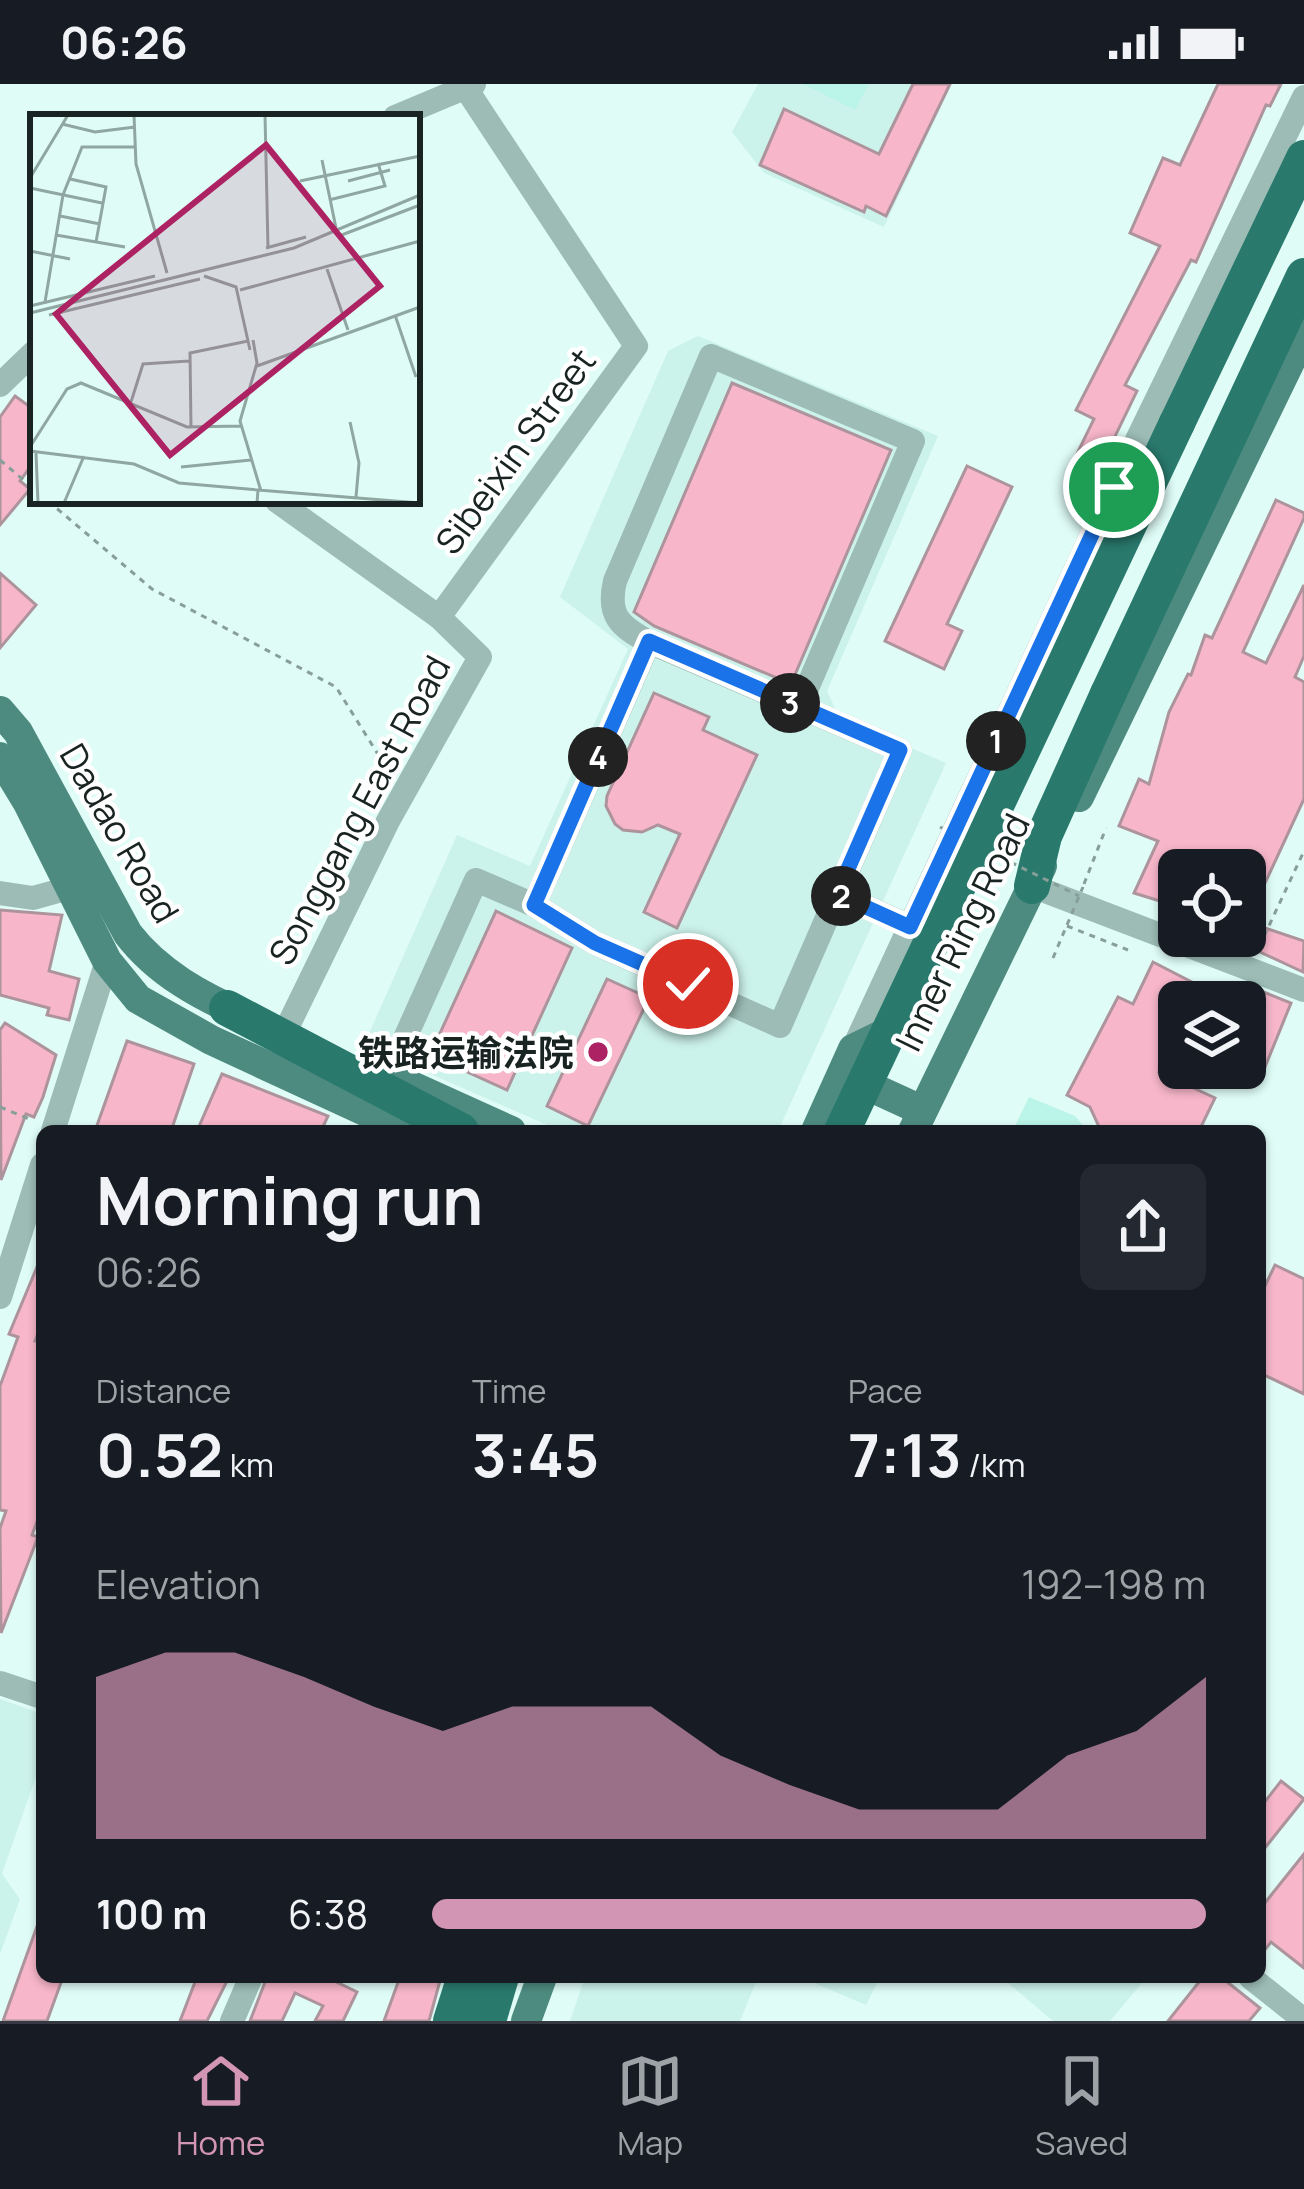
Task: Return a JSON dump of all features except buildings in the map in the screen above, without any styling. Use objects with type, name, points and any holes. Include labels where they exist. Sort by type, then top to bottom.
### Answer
[{"type":"highway","name":"Inner Ring Road","points":[[845,1125],[1304,158]]},
{"type":"highway","name":"Inner Ring Road","points":[[871,1125],[1304,214]]},
{"type":"highway","points":[[1032,886],[1043,836],[1304,276]]},
{"type":"highway","points":[[820,1125],[951,901]]},
{"type":"highway","points":[[227,1007],[449,1125]]},
{"type":"highway","points":[[464,2020],[465,1983]]},
{"type":"highway","points":[[464,2020],[496,1983]]},
{"type":"main road","points":[[856,1125],[1304,171]]},
{"type":"main road","points":[[873,1088],[913,1124],[1151,654],[1304,333]]},
{"type":"main road","name":"Dadao Road","points":[[0,711],[18,732],[128,934],[145,956],[227,1007]]},
{"type":"main road","name":"Dadao Road","points":[[0,758],[28,803],[107,961],[138,999],[211,1040],[395,1125]]},
{"type":"main road","points":[[820,1125],[853,1049],[903,1024]]},
{"type":"main road","points":[[296,1041],[498,1125]]},
{"type":"main road","points":[[464,2020],[474,1983]]},
{"type":"main road","points":[[526,2021],[540,1983]]},
{"type":"street","points":[[402,114],[469,86]]},
{"type":"street","name":"Sibeixin Street","points":[[439,617],[635,346],[469,86]]},
{"type":"street","points":[[853,1049],[1141,428],[1304,97]]},
{"type":"street","points":[[0,385],[30,355]]},
{"type":"street","points":[[388,1076],[476,880],[534,905],[595,943],[780,1026],[900,750],[649,641],[620,625],[614,616],[612,593],[711,356],[913,441],[799,706]]},
{"type":"street","name":"Songgang East Road","points":[[282,504],[439,617],[480,657],[403,794],[296,1041]]},
{"type":"street","points":[[534,905],[649,641]]},
{"type":"street","points":[[1032,886],[1304,990]]},
{"type":"street","points":[[0,893],[33,898],[69,888]]},
{"type":"street","points":[[837,894],[941,940]]},
{"type":"street","points":[[55,1125],[107,961]]},
{"type":"street","points":[[0,1298],[36,1184]]},
{"type":"street","points":[[0,1683],[36,1695]]},
{"type":"street","points":[[232,2021],[248,1983]]},
{"type":"street","points":[[1258,1983],[1304,2020]]},
{"type":"path","points":[[0,460],[30,485]]},
{"type":"path","points":[[52,504],[152,589],[336,687],[403,794]]},
{"type":"path","points":[[940,827],[960,837]]},
{"type":"path","points":[[1053,958],[1106,828]]},
{"type":"path","points":[[1249,969],[1304,851]]},
{"type":"path","points":[[999,856],[1079,896]]},
{"type":"path","points":[[1067,926],[1128,950]]},
{"type":"path","points":[[0,1107],[41,1125]]},
{"type":"shaded area","points":[[758,84],[952,84],[884,227],[764,173],[732,132]]},
{"type":"shaded area","points":[[803,84],[869,84],[855,110]]},
{"type":"shaded area","points":[[698,336],[938,436],[827,691],[839,717],[946,763],[781,1125],[547,1125],[364,1045],[457,835],[530,866],[628,649],[560,597],[668,351]]},
{"type":"shaded area","points":[[1029,1097],[1075,1116],[1083,1125],[1015,1125]]},
{"type":"shaded area","points":[[0,1699],[36,1712],[36,1776],[2,1874],[20,1899],[0,1954]]},
{"type":"shaded area","points":[[583,1983],[756,1983],[740,2021],[570,2021]]},
{"type":"shaded area","points":[[814,1983],[877,1983],[866,2005]]},
{"type":"shaded area","points":[[1008,1983],[1142,1983],[1110,2021],[1053,2021]]},
{"type":"place","name":"铁路运输法院","points":[[598,1052]]},
{"type":"route","points":[[688,984],[595,943],[534,905],[649,641],[900,750],[837,894],[910,927],[1114,487]]}]
